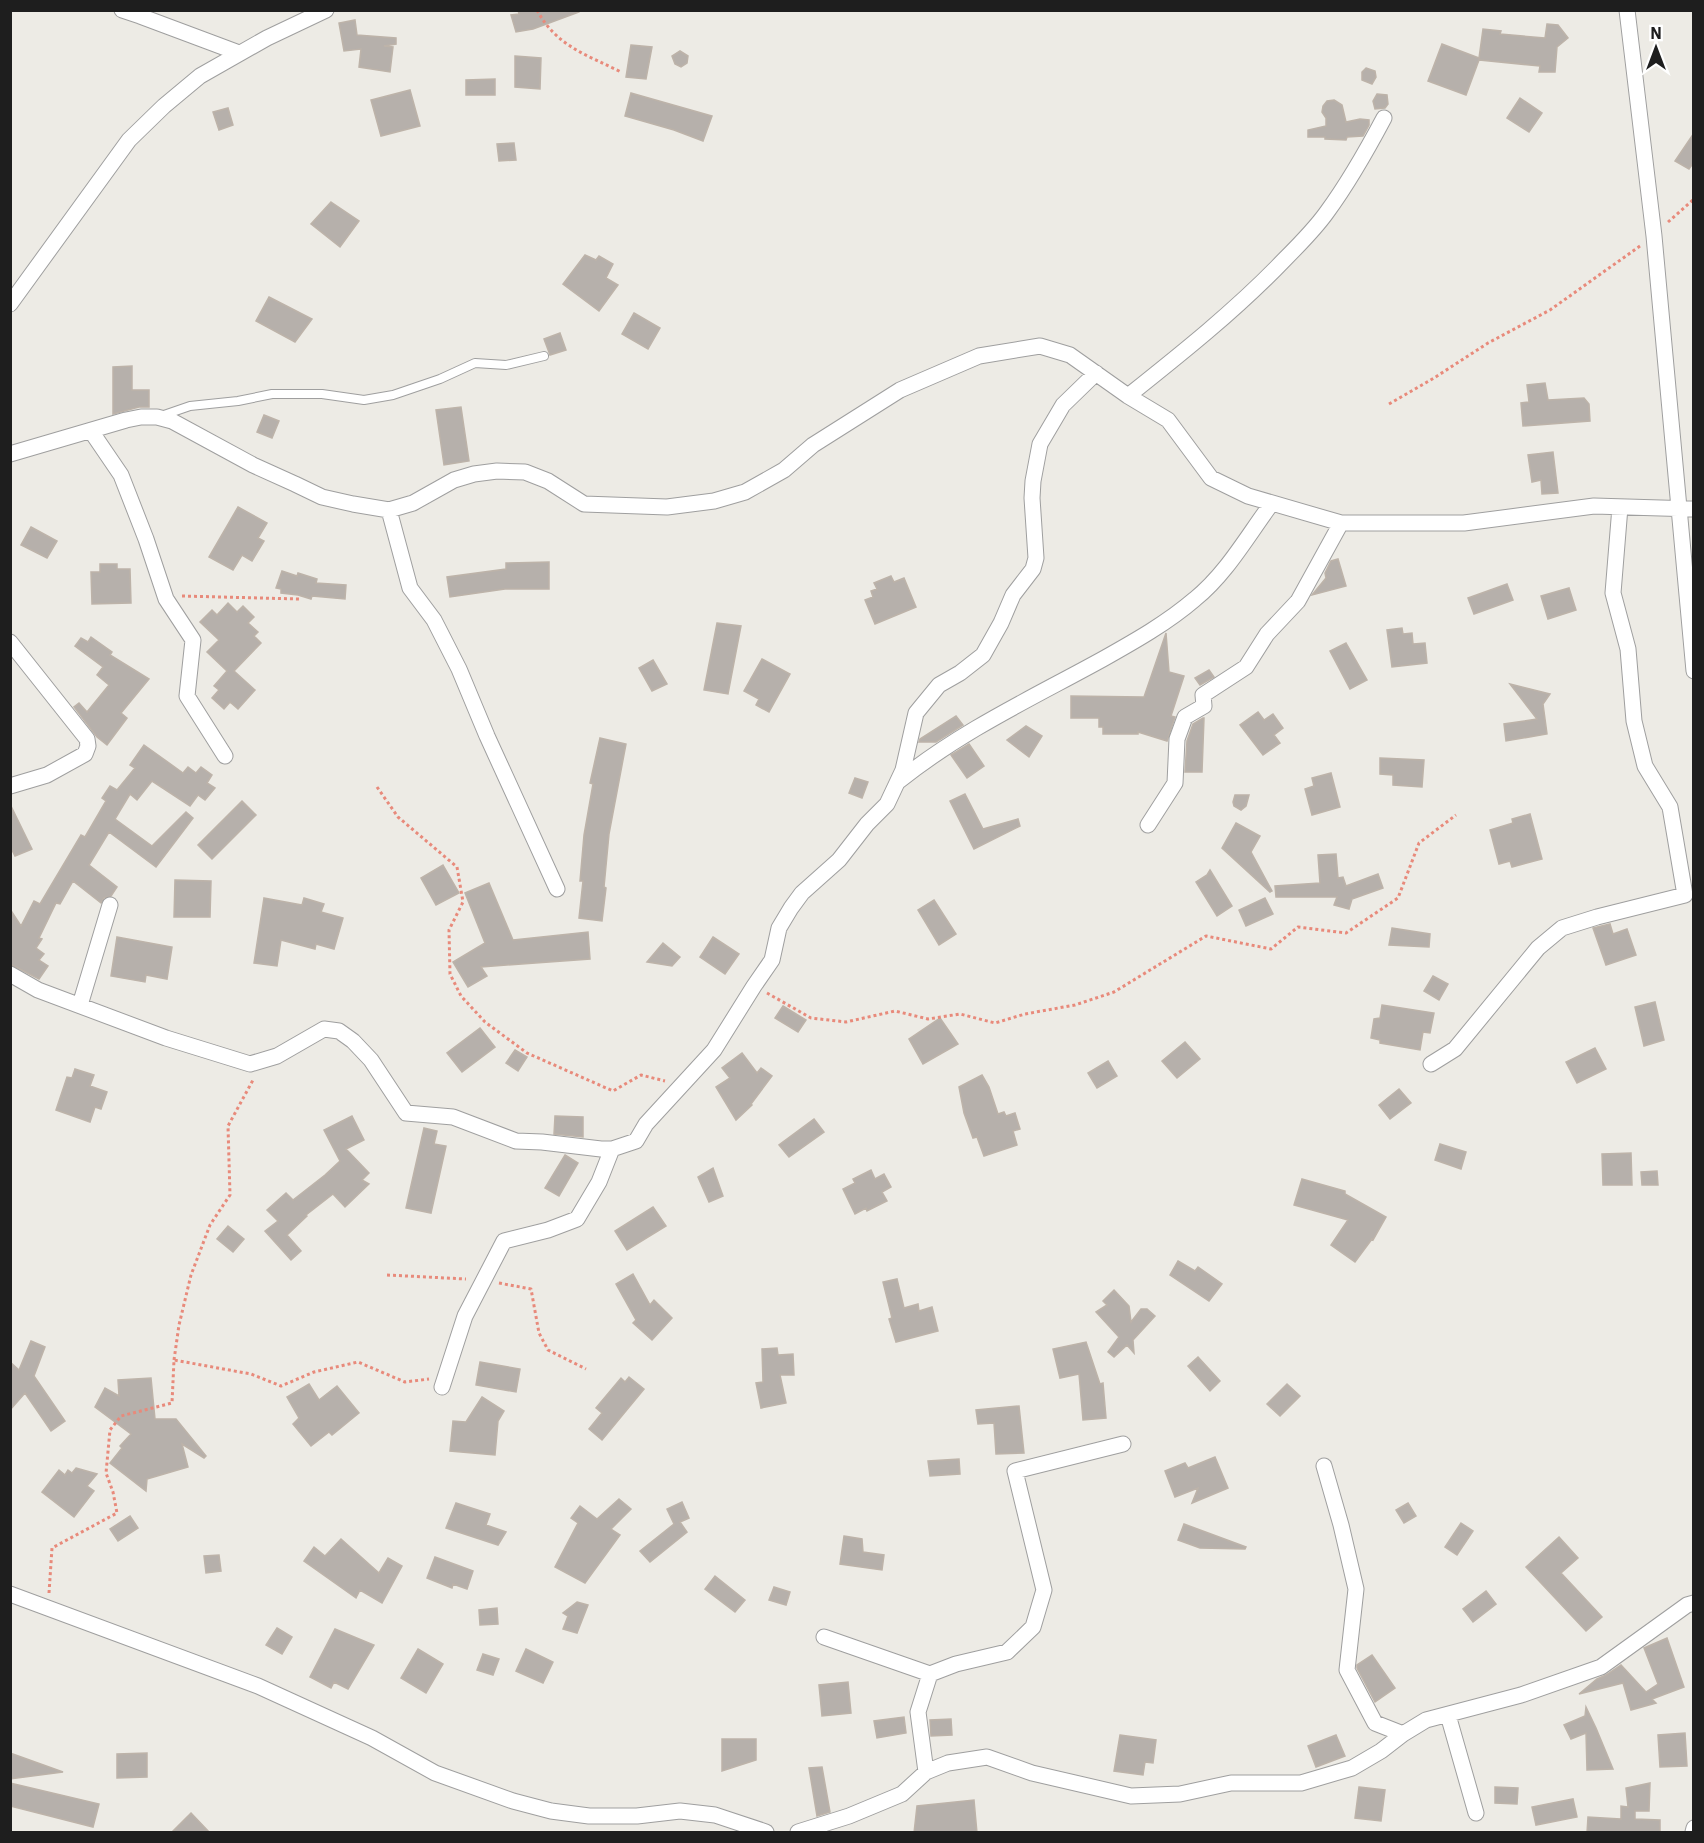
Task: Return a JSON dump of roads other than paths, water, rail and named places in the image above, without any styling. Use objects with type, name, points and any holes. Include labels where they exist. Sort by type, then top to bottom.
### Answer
[{"type":"street","points":[[122,10],[143,13],[240,53]]},
{"type":"street","points":[[10,304],[129,140],[164,106],[200,76],[267,38],[326,10]]},
{"type":"street","points":[[1627,10],[1686,509],[1694,671]]},
{"type":"street","points":[[1128,396],[1250,295],[1298,245],[1326,214],[1358,167],[1384,118]]},
{"type":"street","points":[[10,454],[141,417],[157,417],[172,421],[253,465],[322,497],[389,510],[413,503],[454,480],[497,471],[525,472],[548,481],[584,504],[668,507],[714,501],[745,492],[784,470],[813,445],[900,390],[979,356],[1040,346],[1070,355],[1128,396],[1168,420],[1211,478],[1248,496],[1341,524],[1464,523],[1594,506],[1686,509]]},
{"type":"street","points":[[10,974],[38,990],[166,1038],[250,1064],[276,1056],[324,1029],[339,1031],[353,1041],[371,1060],[406,1113],[453,1117],[516,1141],[612,1149],[636,1141],[646,1124],[714,1050],[772,960],[779,928],[802,893],[839,860],[867,824],[887,804],[903,770],[916,713],[939,685],[960,673],[983,655],[1013,595],[1033,569],[1036,558],[1032,498],[1040,444],[1063,405],[1096,373]]},
{"type":"street","points":[[91,431],[120,476],[146,539],[166,599],[193,640],[187,696],[225,756]]},
{"type":"street","points":[[897,783],[922,762],[1006,711],[1144,636],[1196,599],[1223,570],[1272,503]]},
{"type":"street","points":[[1431,1064],[1455,1049],[1538,948],[1562,928],[1597,916],[1685,895],[1670,807],[1645,766],[1634,721],[1628,649],[1613,593],[1620,507]]},
{"type":"street","points":[[389,510],[410,588],[434,620],[459,669],[557,889]]},
{"type":"street","points":[[1149,825],[1176,783],[1177,739],[1185,717],[1204,706],[1203,695],[1246,667],[1268,634],[1298,601],[1341,524]]},
{"type":"street","points":[[10,642],[87,739],[88,746],[85,754],[47,775],[10,786]]},
{"type":"street","points":[[80,1005],[111,904]]},
{"type":"street","points":[[444,1382],[465,1316],[504,1241],[548,1230],[577,1219],[598,1182],[612,1149]]},
{"type":"street","points":[[824,1636],[930,1674],[956,1664],[1007,1652],[1033,1628],[1044,1590],[1015,1471],[1123,1444]]},
{"type":"street","points":[[1324,1466],[1356,1590],[1347,1670],[1375,1723],[1402,1734]]},
{"type":"street","points":[[10,1594],[258,1686],[372,1738],[435,1773],[513,1801],[551,1811],[589,1816],[637,1816],[680,1811],[715,1815],[766,1833]]},
{"type":"street","points":[[798,1833],[849,1816],[902,1794],[926,1773],[948,1763],[987,1757],[1032,1773],[1131,1796],[1180,1794],[1231,1783],[1301,1783],[1352,1768],[1426,1720],[1521,1695],[1601,1667],[1687,1605],[1694,1603]]},
{"type":"street","points":[[926,1773],[918,1713],[930,1674]]},
{"type":"street","points":[[1448,1715],[1476,1813]]},
{"type":"lane","points":[[157,417],[190,406],[238,401],[272,394],[322,394],[364,400],[393,395],[440,379],[475,363],[506,365],[544,356]]}]
